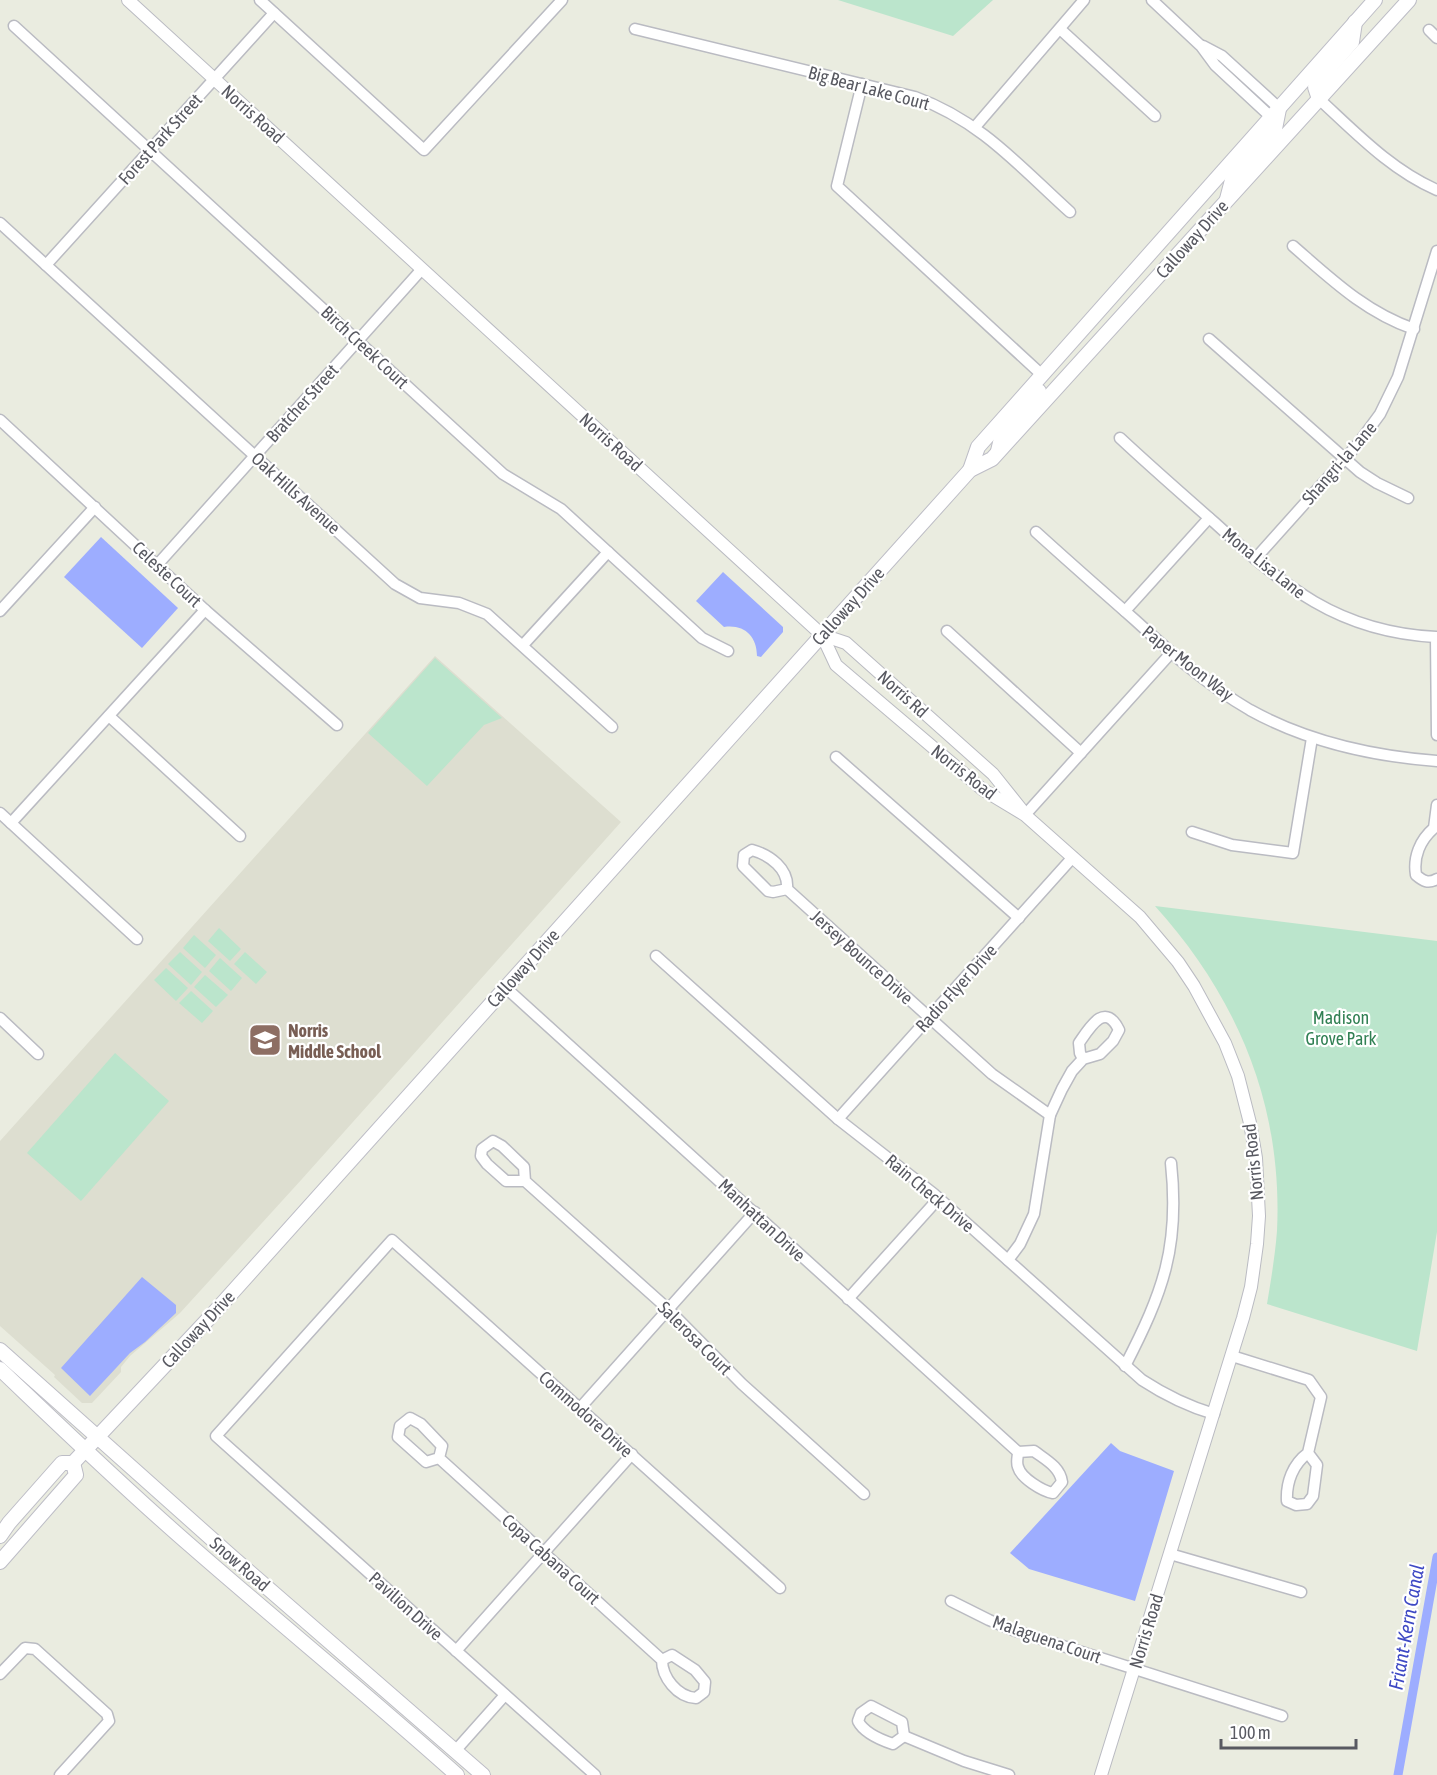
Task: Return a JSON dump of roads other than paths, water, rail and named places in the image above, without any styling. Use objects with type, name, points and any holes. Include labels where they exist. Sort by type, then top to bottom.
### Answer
[{"type":"main road","name":"Calloway Drive","points":[[970,470],[978,447],[1375,0]]},
{"type":"main road","name":"Calloway Drive","points":[[0,1536],[62,1463],[73,1463],[212,1315],[970,470],[992,459],[998,453],[1408,0]]},
{"type":"main road","points":[[1319,99],[1316,87],[1319,80],[1352,42],[1355,22]]},
{"type":"main road","points":[[1226,201],[1232,180],[1275,129],[1275,112]]},
{"type":"main road","points":[[998,453],[1002,434],[1039,390],[1041,374]]},
{"type":"main road","name":"Snow Road","points":[[0,1350],[278,1598],[483,1775]]},
{"type":"main road","name":"Snow Road","points":[[0,1369],[190,1545],[458,1775]]},
{"type":"main road","name":"Calloway Drive","points":[[0,1562],[76,1475],[73,1463]]},
{"type":"main road","points":[[190,1545],[198,1543],[206,1546],[263,1595],[278,1598]]},
{"type":"main road","points":[[378,1704],[389,1708],[439,1751],[447,1753],[456,1750]]},
{"type":"street","name":"Norris Road","points":[[128,0],[822,635],[836,665],[982,789],[1025,815],[1140,916],[1178,962],[1212,1017],[1238,1077],[1256,1158],[1259,1216],[1251,1287],[1232,1356],[1101,1775]]},
{"type":"street","points":[[260,0],[424,150],[562,0]]},
{"type":"street","points":[[975,127],[1083,0]]},
{"type":"street","points":[[1152,0],[1201,46],[1222,56],[1275,112]]},
{"type":"street","name":"Forest Park Street","points":[[46,265],[274,13]]},
{"type":"street","name":"Birch Creek Court","points":[[14,26],[503,474],[561,509],[702,638],[728,651]]},
{"type":"street","name":"Big Bear Lake Court","points":[[635,29],[915,97],[935,105],[975,127],[1070,212]]},
{"type":"street","points":[[1060,29],[1155,116]]},
{"type":"street","points":[[862,84],[837,186],[1041,374]]},
{"type":"street","points":[[1319,99],[1388,162],[1405,174],[1437,190]]},
{"type":"street","name":"Oak Hills Avenue","points":[[0,223],[395,584],[420,598],[459,603],[480,611],[498,623],[612,727]]},
{"type":"street","points":[[1293,246],[1363,306],[1413,328]]},
{"type":"street","name":"Shangri-la Lane","points":[[1255,559],[1369,431],[1390,396],[1437,251]]},
{"type":"street","name":"Bratcher Street","points":[[158,564],[422,269]]},
{"type":"street","points":[[1209,339],[1344,459],[1377,483],[1408,498]]},
{"type":"street","name":"Celeste Court","points":[[0,420],[206,610],[337,725]]},
{"type":"street","name":"Mona Lisa Lane","points":[[1119,438],[1288,586],[1327,609],[1378,628],[1436,638]]},
{"type":"street","points":[[0,611],[95,507]]},
{"type":"street","points":[[1125,611],[1209,518]]},
{"type":"street","name":"Paper Moon Way","points":[[1036,532],[1171,653],[1220,692],[1276,723],[1312,738],[1376,755],[1437,761]]},
{"type":"street","points":[[523,645],[608,552]]},
{"type":"street","points":[[12,823],[206,610]]},
{"type":"street","points":[[947,631],[1081,753]]},
{"type":"street","name":"Norris Rd","points":[[822,635],[846,643],[993,774],[1025,815]]},
{"type":"street","points":[[1436,638],[1437,735]]},
{"type":"street","points":[[1025,815],[1171,653]]},
{"type":"street","points":[[109,716],[240,836]]},
{"type":"street","points":[[1192,832],[1232,845],[1293,853],[1312,738]]},
{"type":"street","points":[[836,758],[1019,918]]},
{"type":"street","points":[[1437,805],[1436,830],[1424,836],[1414,866],[1416,875],[1424,881],[1431,882],[1437,879]]},
{"type":"street","points":[[0,813],[137,939]]},
{"type":"street","name":"Jersey Bounce Drive","points":[[752,850],[762,853],[776,863],[788,880],[787,889],[768,891],[744,866],[744,855],[752,850]]},
{"type":"street","name":"Radio Flyer Drive","points":[[838,1119],[1073,857]]},
{"type":"street","name":"Jersey Bounce Drive","points":[[787,889],[992,1074],[1050,1115]]},
{"type":"street","name":"Rain Check Drive","points":[[656,956],[838,1119],[939,1198],[1125,1366],[1163,1393],[1214,1414]]},
{"type":"street","name":"Manhattan Drive","points":[[506,988],[1018,1452],[1034,1451],[1049,1462],[1061,1473],[1062,1482],[1058,1489],[1053,1493],[1042,1491],[1020,1472],[1017,1464],[1018,1452]]},
{"type":"street","points":[[0,1018],[38,1054]]},
{"type":"street","points":[[1008,1260],[1020,1244],[1034,1214],[1050,1115],[1072,1071],[1083,1059]]},
{"type":"street","points":[[1125,1366],[1155,1306],[1168,1260],[1174,1213],[1171,1163]]},
{"type":"street","name":"Salerosa Court","points":[[525,1181],[668,1310],[742,1384],[864,1494]]},
{"type":"street","points":[[848,1299],[939,1198]]},
{"type":"street","points":[[580,1408],[755,1212]]},
{"type":"street","name":"Commodore Drive","points":[[216,1436],[392,1240],[780,1588]]},
{"type":"street","points":[[1232,1356],[1309,1380],[1321,1397],[1308,1453],[1298,1460],[1287,1490],[1287,1501],[1296,1505],[1307,1504],[1313,1496],[1317,1465],[1308,1453]]},
{"type":"street","name":"Pavilion Drive","points":[[216,1436],[595,1775]]},
{"type":"street","points":[[456,1651],[632,1454]]},
{"type":"street","name":"Copa Cabana Court","points":[[439,1458],[662,1660]]},
{"type":"street","points":[[1170,1554],[1301,1592]]},
{"type":"street","name":"Malaguena Court","points":[[951,1600],[988,1620],[1013,1630],[1282,1716]]},
{"type":"street","points":[[0,1674],[25,1648],[35,1649],[107,1714],[109,1721],[60,1775]]},
{"type":"street","points":[[456,1750],[505,1695]]},
{"type":"street","points":[[904,1736],[964,1761],[1009,1775]]},
{"type":"water","points":[[101,537],[178,608],[142,648],[64,577]]},
{"type":"water","points":[[723,572],[783,627],[783,632],[761,657],[757,656],[755,643],[748,633],[738,627],[724,627],[696,601]]},
{"type":"water","points":[[142,1277],[176,1305],[176,1313],[130,1353],[90,1396],[61,1368]]},
{"type":"water","points":[[1111,1443],[1120,1451],[1174,1471],[1135,1601],[1029,1569],[1010,1553]]},
{"type":"waterway","name":"Friant-Kern Canal","points":[[1398,1775],[1437,1557]]},
{"type":"place","name":"Norris Middle School","points":[[265,1040]]},
{"type":"park label","name":"Madison Grove Park","points":[[1341,1027]]}]
